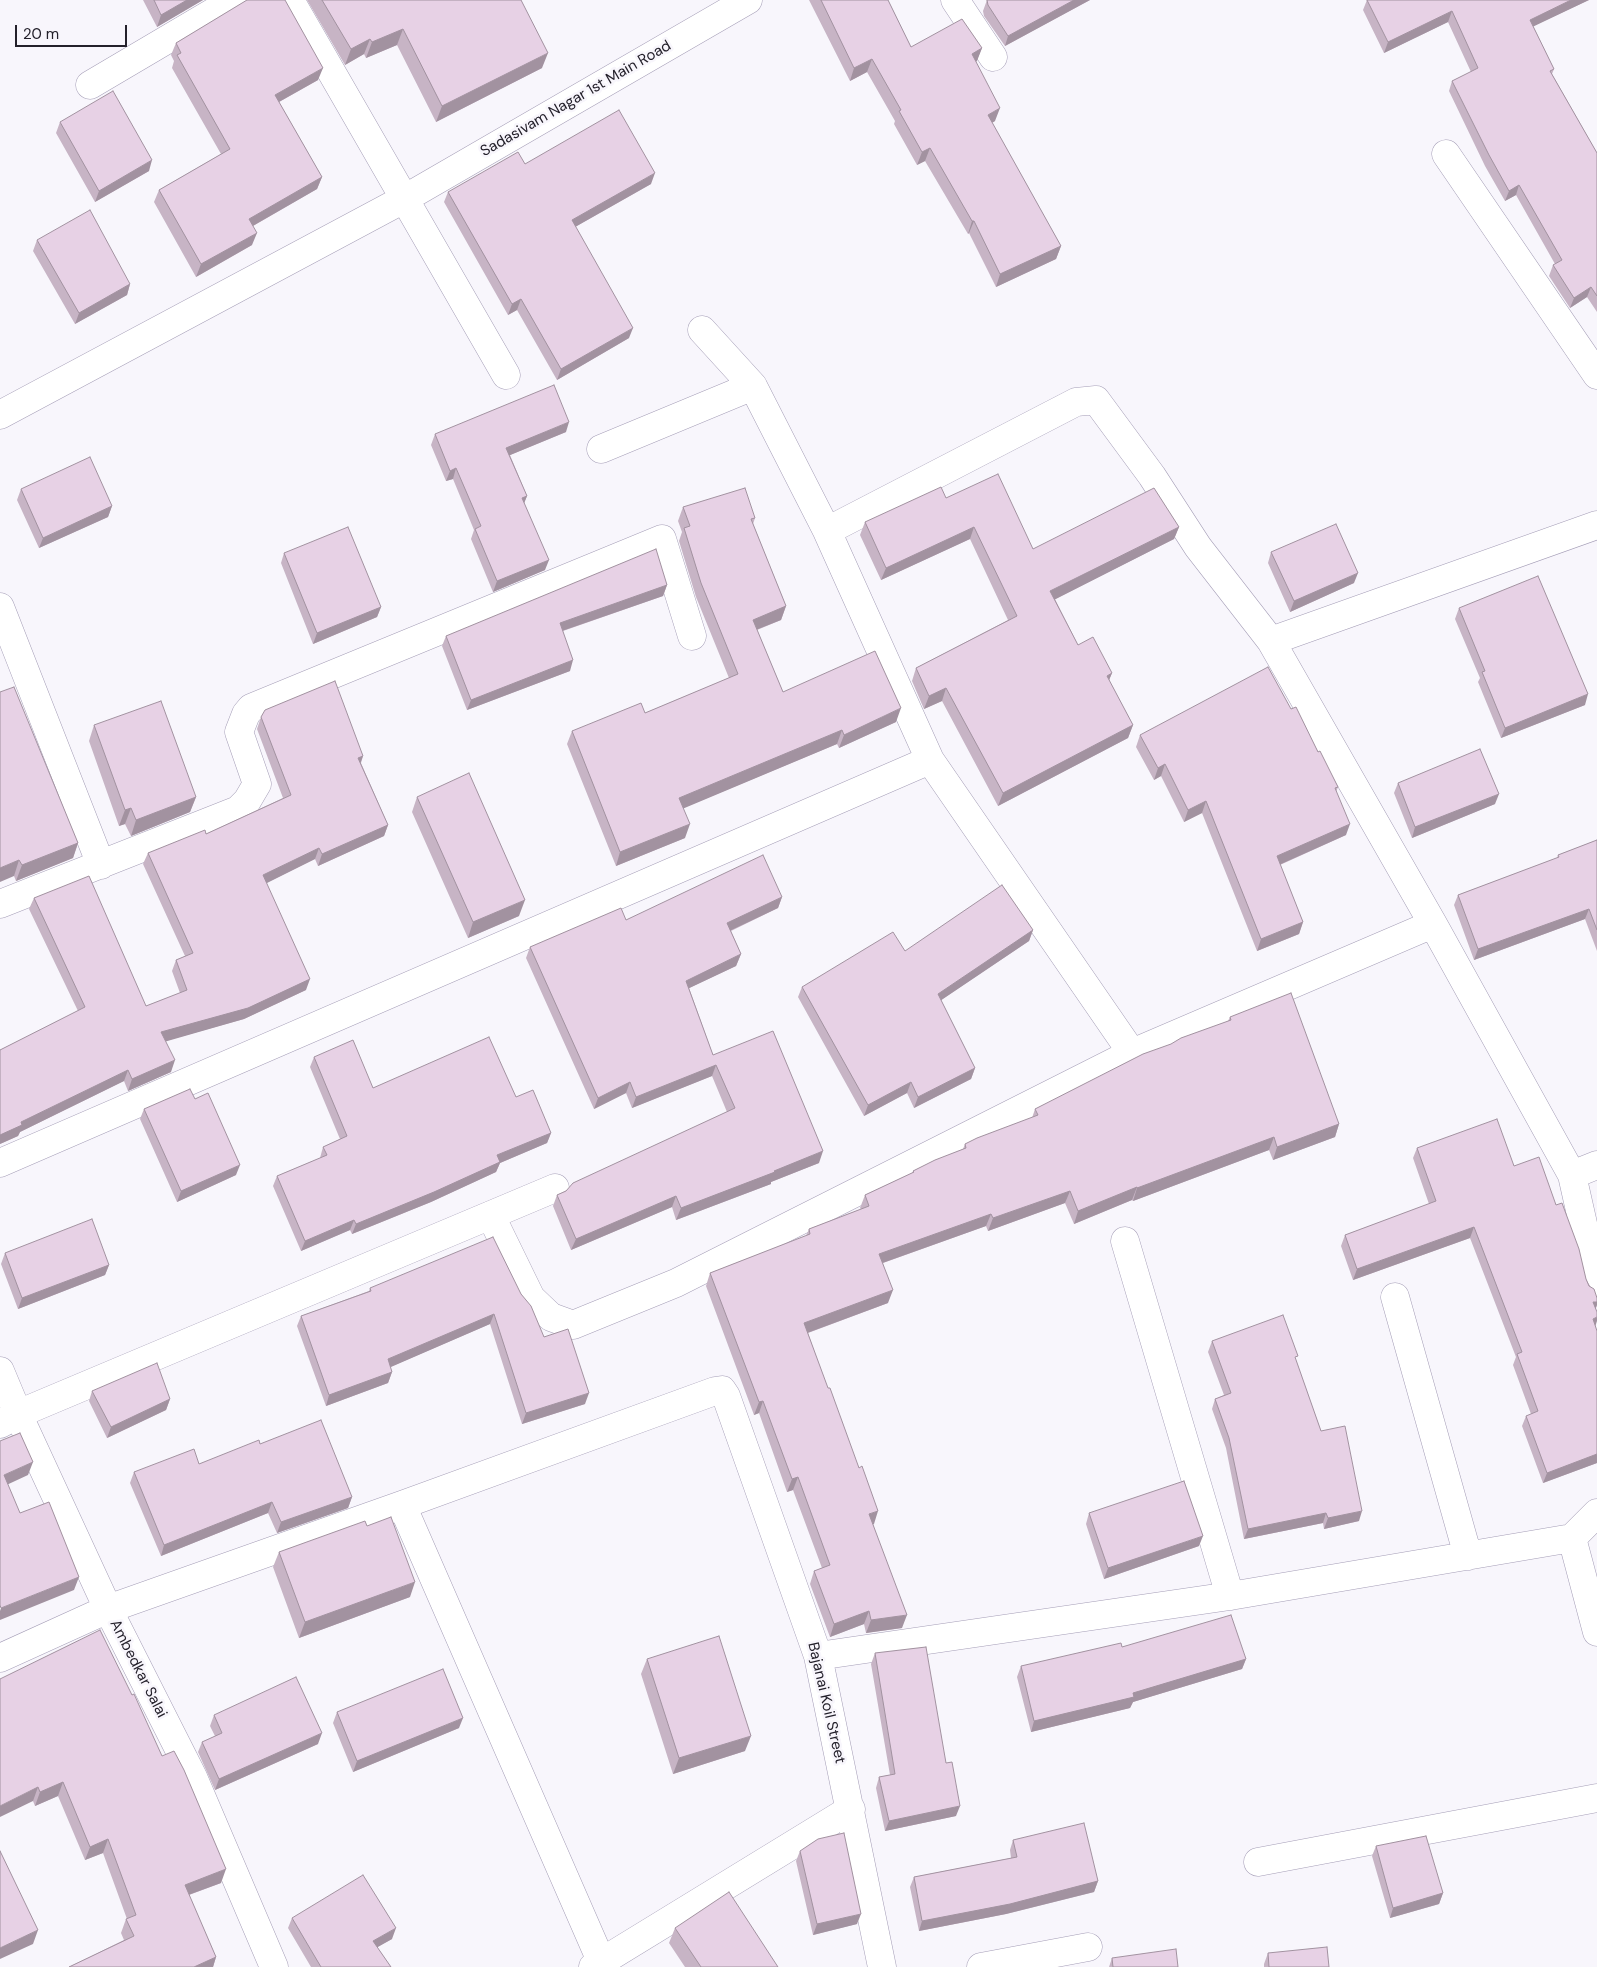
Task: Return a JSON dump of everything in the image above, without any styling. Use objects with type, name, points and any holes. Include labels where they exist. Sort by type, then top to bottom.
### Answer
[{"type":"street","points":[[90,85],[234,0]]},
{"type":"street","points":[[290,0],[506,375]]},
{"type":"street","name":"Sadasivam Nagar 1st Main Road","points":[[0,415],[404,199],[748,0]]},
{"type":"street","points":[[955,0],[993,57]]},
{"type":"street","points":[[1446,154],[1597,375]]},
{"type":"street","points":[[702,330],[753,386],[827,530],[930,760],[1132,1053]]},
{"type":"street","points":[[601,449],[753,386]]},
{"type":"street","points":[[827,530],[1076,402],[1096,400],[1152,476],[1198,547],[1271,641],[1433,924],[1572,1175],[1597,1286]]},
{"type":"street","points":[[1271,641],[1597,525]]},
{"type":"street","points":[[0,904],[238,810],[248,801],[257,784],[239,732],[246,714],[251,708],[662,539],[692,636]]},
{"type":"street","points":[[0,607],[101,865]]},
{"type":"street","points":[[0,1163],[930,760]]},
{"type":"street","points":[[491,1216],[531,1298],[551,1317],[573,1325],[676,1283],[1132,1053],[1433,924]]},
{"type":"street","points":[[1572,1175],[1597,1165]]},
{"type":"street","points":[[9,1419],[555,1188]]},
{"type":"street","points":[[1125,1241],[1230,1596]]},
{"type":"street","points":[[1395,1296],[1468,1556]]},
{"type":"street","name":"Ambedkar Salai","points":[[0,1371],[9,1419],[108,1608],[192,1777],[274,1967]]},
{"type":"street","name":"Bajanai Koil Street","points":[[402,1505],[722,1390],[730,1406],[818,1656],[882,1967]]},
{"type":"street","points":[[0,1658],[108,1608],[402,1505],[597,1964],[851,1809]]},
{"type":"street","points":[[818,1656],[1230,1596],[1572,1538],[1597,1513]]},
{"type":"street","points":[[1572,1538],[1597,1632]]},
{"type":"street","points":[[1258,1862],[1597,1798]]},
{"type":"street","points":[[981,1967],[1088,1947]]},
{"type":"building","points":[[154,0],[187,0],[161,15]]},
{"type":"building","points":[[247,0],[285,0],[323,68],[275,95],[322,177],[249,219],[257,233],[201,264],[159,190],[230,149],[177,55],[181,53],[176,43]]},
{"type":"building","points":[[322,0],[521,0],[548,53],[442,106],[403,29],[372,42],[370,39],[351,49]]},
{"type":"building","points":[[821,0],[888,0],[911,47],[962,19],[982,48],[972,54],[1000,108],[988,115],[1061,246],[1000,274],[974,221],[972,221],[930,148],[922,152],[872,59],[854,68]]},
{"type":"building","points":[[987,0],[1074,0],[1008,36],[988,5]]},
{"type":"building","points":[[1367,0],[1571,0],[1530,20],[1554,69],[1550,71],[1597,153],[1597,296],[1591,287],[1574,298],[1553,265],[1562,260],[1519,185],[1509,191],[1489,155],[1452,81],[1478,68],[1452,11],[1388,42]]},
{"type":"building","points":[[113,91],[152,160],[99,191],[60,122]]},
{"type":"building","points":[[619,110],[655,173],[572,220],[633,328],[561,369],[521,299],[512,304],[448,192],[518,152],[525,164]]},
{"type":"building","points":[[90,210],[130,284],[79,313],[37,240]]},
{"type":"building","points":[[554,385],[569,422],[506,448],[527,496],[522,498],[549,560],[497,581],[475,529],[481,526],[456,468],[450,471],[435,434]]},
{"type":"building","points":[[90,457],[112,506],[43,538],[21,489]]},
{"type":"building","points":[[998,474],[1033,549],[1154,488],[1179,527],[1050,591],[1078,645],[1093,637],[1112,673],[1107,676],[1133,725],[1003,793],[946,688],[929,696],[916,668],[1017,616],[974,527],[886,568],[865,522],[941,487],[946,498]]},
{"type":"building","points":[[745,488],[755,518],[751,519],[786,606],[753,620],[783,692],[875,651],[901,708],[844,735],[842,730],[679,798],[690,824],[620,852],[572,731],[641,703],[645,713],[738,674],[701,583],[684,528],[690,526],[683,507]]},
{"type":"building","points":[[1336,524],[1358,573],[1294,601],[1271,552]]},
{"type":"building","points":[[348,527],[381,607],[317,633],[284,553]]},
{"type":"building","points":[[656,549],[667,585],[560,623],[573,660],[471,700],[446,636]]},
{"type":"building","points":[[1538,576],[1588,694],[1505,728],[1482,672],[1485,671],[1459,608]]},
{"type":"building","points":[[1268,667],[1291,709],[1296,707],[1318,752],[1320,751],[1338,787],[1335,788],[1350,824],[1277,856],[1303,922],[1261,939],[1206,801],[1188,810],[1165,764],[1158,768],[1140,735]]},
{"type":"building","points":[[335,681],[363,756],[358,758],[388,825],[322,854],[319,848],[263,875],[310,979],[248,1008],[161,1032],[175,1060],[132,1079],[128,1070],[21,1122],[22,1125],[0,1135],[0,1050],[85,1007],[34,898],[89,876],[146,1006],[187,990],[176,960],[193,953],[148,853],[205,830],[206,834],[291,795],[261,717],[265,710]]},
{"type":"building","points":[[14,687],[78,843],[22,865],[19,860],[0,868],[0,692]]},
{"type":"building","points":[[161,701],[196,797],[136,820],[131,808],[125,810],[94,725]]},
{"type":"building","points":[[1480,749],[1499,794],[1415,827],[1398,783]]},
{"type":"building","points":[[469,773],[525,900],[473,922],[417,797]]},
{"type":"building","points":[[1597,840],[1597,930],[1589,909],[1478,949],[1458,895],[1559,857],[1558,855]]},
{"type":"building","points":[[763,855],[782,897],[727,923],[741,954],[686,981],[713,1055],[773,1031],[823,1151],[775,1172],[681,1208],[676,1196],[576,1239],[557,1195],[566,1191],[573,1183],[735,1108],[716,1065],[636,1097],[630,1082],[598,1098],[530,947],[621,908],[626,920]]},
{"type":"building","points":[[1002,885],[1033,930],[938,994],[975,1068],[918,1097],[911,1082],[868,1105],[802,987],[893,932],[905,951]]},
{"type":"building","points":[[1291,993],[1339,1124],[1277,1147],[1274,1137],[1137,1187],[1078,1211],[1070,1191],[993,1218],[991,1214],[879,1254],[893,1290],[804,1323],[859,1468],[862,1466],[878,1511],[869,1514],[907,1615],[871,1620],[869,1611],[834,1624],[814,1571],[830,1565],[798,1477],[792,1479],[763,1401],[759,1402],[710,1273],[810,1234],[809,1229],[869,1206],[865,1195],[935,1160],[966,1148],[965,1144],[977,1138],[1038,1115],[1035,1109],[1143,1054],[1231,1020],[1230,1017]]},
{"type":"building","points":[[489,1037],[516,1097],[533,1090],[551,1133],[497,1155],[500,1162],[434,1192],[356,1224],[354,1220],[305,1241],[277,1176],[327,1155],[323,1147],[347,1136],[314,1057],[353,1040],[373,1088]]},
{"type":"building","points":[[190,1089],[195,1099],[208,1093],[240,1165],[181,1191],[144,1109]]},
{"type":"building","points":[[1497,1119],[1514,1166],[1539,1157],[1556,1205],[1562,1203],[1579,1249],[1586,1279],[1589,1286],[1594,1289],[1597,1298],[1597,1302],[1593,1302],[1597,1317],[1593,1319],[1597,1331],[1597,1454],[1547,1473],[1526,1416],[1538,1411],[1517,1354],[1522,1352],[1474,1227],[1357,1269],[1345,1235],[1436,1201],[1417,1148]]},
{"type":"building","points":[[92,1219],[109,1265],[22,1298],[5,1253]]},
{"type":"building","points":[[493,1237],[521,1294],[531,1306],[544,1337],[568,1329],[589,1393],[526,1413],[494,1314],[388,1359],[392,1372],[329,1395],[301,1316],[371,1291],[370,1288]]},
{"type":"building","points":[[1283,1315],[1298,1356],[1295,1357],[1321,1431],[1345,1426],[1362,1511],[1328,1518],[1326,1513],[1248,1529],[1229,1438],[1215,1399],[1231,1393],[1212,1341]]},
{"type":"building","points":[[157,1363],[170,1399],[111,1427],[92,1391]]},
{"type":"building","points":[[321,1420],[352,1497],[281,1522],[272,1502],[164,1545],[134,1472],[194,1449],[199,1464],[259,1440],[260,1444]]},
{"type":"building","points":[[20,1433],[33,1462],[4,1475],[20,1513],[49,1502],[79,1577],[1,1608],[0,1441]]},
{"type":"building","points":[[1184,1481],[1203,1536],[1108,1568],[1089,1513]]},
{"type":"building","points":[[391,1517],[415,1582],[305,1622],[279,1552],[365,1521],[367,1526]]},
{"type":"building","points":[[1231,1615],[1246,1659],[1133,1693],[1134,1697],[1034,1721],[1021,1666],[1121,1643],[1122,1647]]},
{"type":"building","points":[[100,1630],[132,1695],[134,1694],[162,1756],[174,1751],[226,1869],[185,1885],[216,1957],[194,1967],[69,1967],[134,1936],[126,1919],[136,1915],[108,1839],[90,1847],[63,1782],[40,1792],[38,1787],[0,1806],[0,1679]]},
{"type":"building","points":[[719,1636],[751,1736],[679,1758],[647,1659]]},
{"type":"building","points":[[926,1647],[946,1763],[952,1762],[960,1806],[889,1821],[879,1777],[895,1774],[875,1653]]},
{"type":"building","points":[[443,1669],[463,1718],[357,1761],[337,1712]]},
{"type":"building","points":[[296,1677],[322,1733],[219,1779],[202,1742],[222,1733],[214,1715]]},
{"type":"building","points":[[1084,1823],[1098,1881],[1010,1904],[922,1921],[914,1877],[1017,1857],[1013,1840]]},
{"type":"building","points":[[844,1833],[861,1914],[817,1924],[800,1851],[818,1839]]},
{"type":"building","points":[[1426,1836],[1443,1893],[1393,1908],[1376,1846]]},
{"type":"building","points":[[0,1851],[38,1930],[0,1948]]},
{"type":"building","points":[[363,1875],[396,1928],[373,1941],[391,1967],[321,1967],[292,1918]]},
{"type":"building","points":[[729,1892],[778,1967],[701,1967],[675,1928]]},
{"type":"building","points":[[1327,1947],[1329,1967],[1269,1967],[1268,1953]]},
{"type":"building","points":[[1176,1949],[1178,1967],[1113,1967],[1112,1958]]}]
